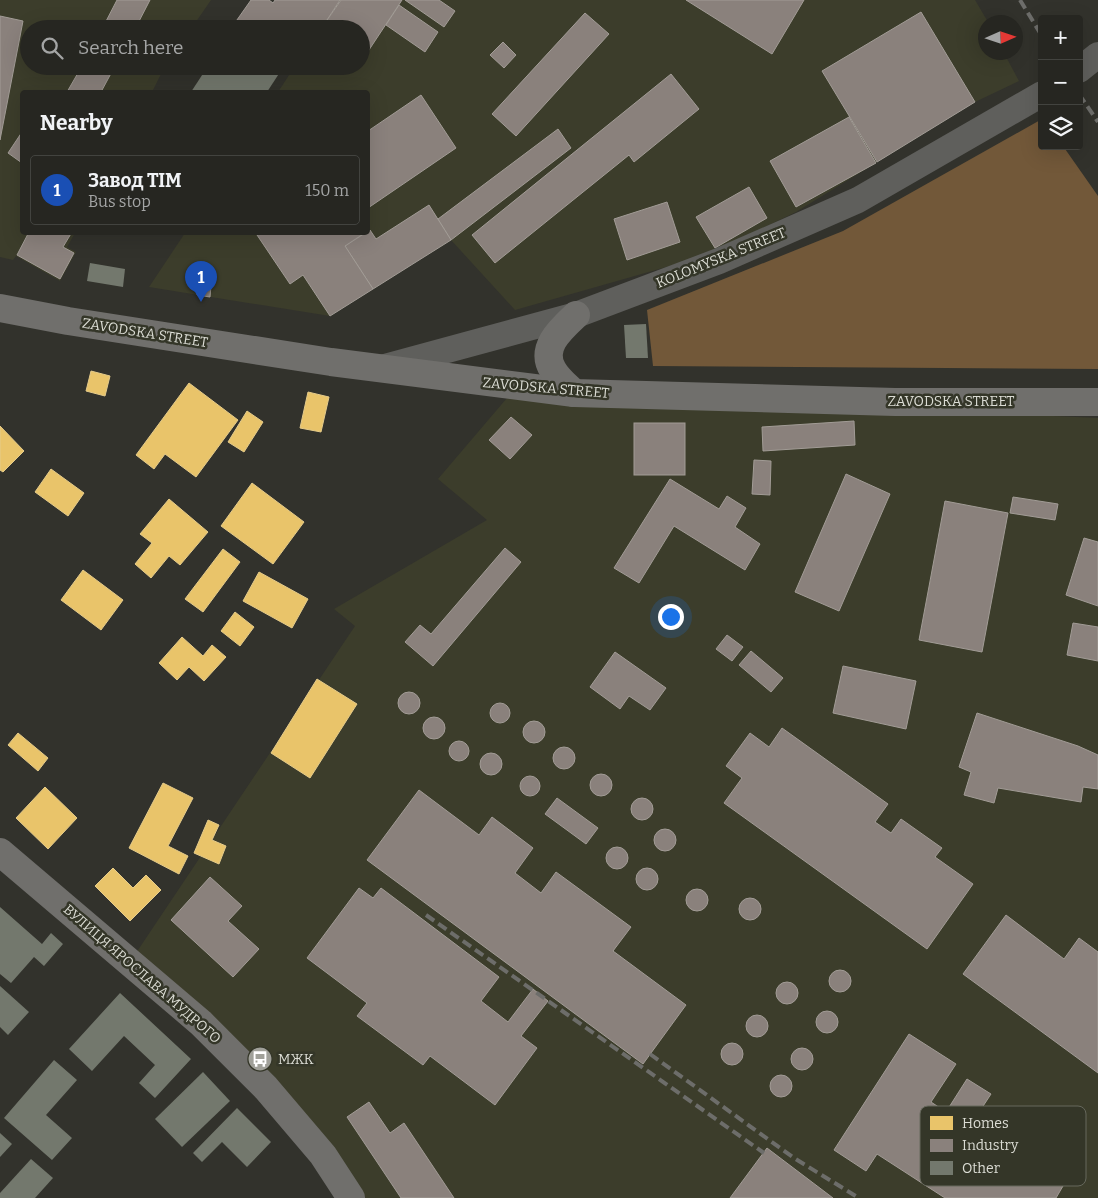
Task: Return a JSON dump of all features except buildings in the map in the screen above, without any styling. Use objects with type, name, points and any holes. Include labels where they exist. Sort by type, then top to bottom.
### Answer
[{"type":"main road","name":"ZAVODSKA STREET","points":[[0,308],[68,321],[378,368],[574,393],[895,402],[1098,402]]},
{"type":"main road","points":[[574,393],[553,371],[548,361],[549,349],[554,337],[576,315]]},
{"type":"main road","name":"ВУЛИЦЯ ЯРОСЛАВА МУДРОГО","points":[[0,852],[201,1023],[266,1088],[323,1155],[351,1198]]},
{"type":"street","points":[[1083,67],[1098,54]]},
{"type":"street","name":"KOLOMYSKA STREET","points":[[378,368],[576,315],[719,261],[858,200],[1038,96]]},
{"type":"shaded area","points":[[0,0],[211,0],[197,20],[20,20],[20,75],[160,75],[153,90],[20,90],[20,235],[74,235],[67,247],[76,252],[60,281],[16,256],[13,260],[0,257]]},
{"type":"shaded area","points":[[339,0],[975,0],[984,15],[978,15],[978,60],[1008,60],[1019,81],[975,102],[796,212],[705,256],[515,310],[451,240],[330,316],[149,287],[184,235],[370,235],[370,90],[279,90],[289,75],[370,75],[370,20],[326,20]]},
{"type":"shaded area","points":[[1038,121],[1038,150],[1066,150],[1098,196],[1098,369],[653,366],[647,310],[843,231]]},
{"type":"shaded area","points":[[513,391],[1098,418],[1098,1198],[357,1198],[132,959],[355,626],[334,609],[487,520],[438,479]]},
{"type":"railway","points":[[1020,0],[1038,29]]},
{"type":"railway","points":[[1083,100],[1098,122]]},
{"type":"railway","points":[[426,915],[764,1153]]},
{"type":"railway","points":[[650,1054],[794,1158],[859,1198]]},
{"type":"place","name":"Завод ТІМ","points":[[201,302]]},
{"type":"place","name":"МЖК","points":[[260,1059]]}]
